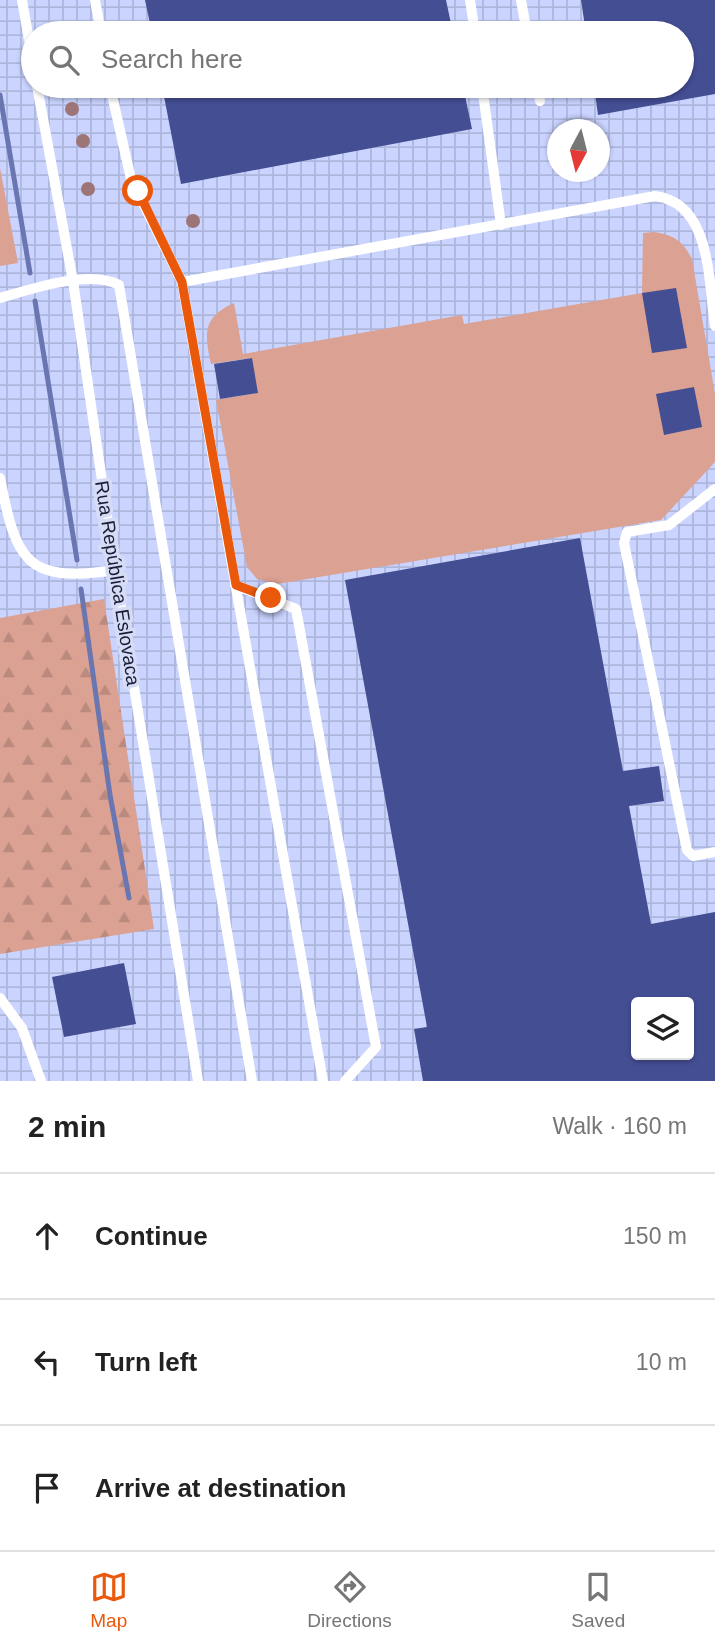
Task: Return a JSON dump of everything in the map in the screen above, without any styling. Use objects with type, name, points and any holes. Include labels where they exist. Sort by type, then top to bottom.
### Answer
[{"type":"lane","points":[[22,0],[26,21]]},
{"type":"lane","points":[[95,0],[99,21]]},
{"type":"lane","points":[[470,0],[473,21]]},
{"type":"lane","points":[[521,0],[525,21]]},
{"type":"lane","name":"Rua República Eslovaca","points":[[39,98],[73,281],[115,570],[198,1081]]},
{"type":"lane","points":[[113,98],[131,179],[182,282],[323,1081]]},
{"type":"lane","points":[[484,98],[500,225]]},
{"type":"lane","points":[[182,282],[646,196],[671,199],[686,208],[696,223],[715,327]]},
{"type":"lane","points":[[0,298],[93,278],[119,285],[252,1081]]},
{"type":"lane","points":[[0,478],[12,532],[32,564],[62,575],[115,570]]},
{"type":"lane","points":[[715,489],[669,524],[627,532],[624,543],[687,850],[693,856],[715,852]]},
{"type":"lane","points":[[236,585],[296,609],[376,1046],[345,1081]]},
{"type":"lane","points":[[0,998],[22,1028],[41,1081]]},
{"type":"shaded area","points":[[0,0],[715,0],[715,1081],[0,1081]]},
{"type":"green space","points":[[0,168],[18,263],[0,266]]},
{"type":"green space","points":[[654,232],[677,240],[692,259],[715,394],[715,462],[661,520],[277,584],[257,579],[247,567],[216,400],[257,393],[251,358],[211,364],[207,335],[211,320],[216,314],[234,303],[243,354],[462,315],[464,324],[642,293],[643,233]]},
{"type":"green space","points":[[104,599],[154,929],[0,954],[0,618]]},
{"type":"building","points":[[145,0],[446,0],[450,21],[149,21]]},
{"type":"building","points":[[581,0],[715,0],[715,94],[694,98],[694,21],[584,21]]},
{"type":"building","points":[[164,98],[466,98],[472,129],[181,184]]},
{"type":"building","points":[[596,98],[693,98],[598,115]]},
{"type":"building","points":[[676,288],[687,348],[652,353],[642,293]]},
{"type":"building","points":[[252,358],[258,393],[220,399],[214,364]]},
{"type":"building","points":[[694,387],[702,427],[664,435],[656,394]]},
{"type":"building","points":[[580,538],[623,771],[659,766],[664,801],[629,806],[651,924],[715,912],[715,1081],[423,1081],[414,1029],[427,1027],[345,580]]},
{"type":"building","points":[[124,963],[136,1024],[64,1037],[52,977]]},
{"type":"waterway","points":[[0,95],[30,273]]},
{"type":"waterway","points":[[35,301],[77,560]]},
{"type":"waterway","points":[[81,589],[110,795],[129,898]]},
{"type":"route","points":[[138,191],[182,282],[236,585],[271,598]]}]
